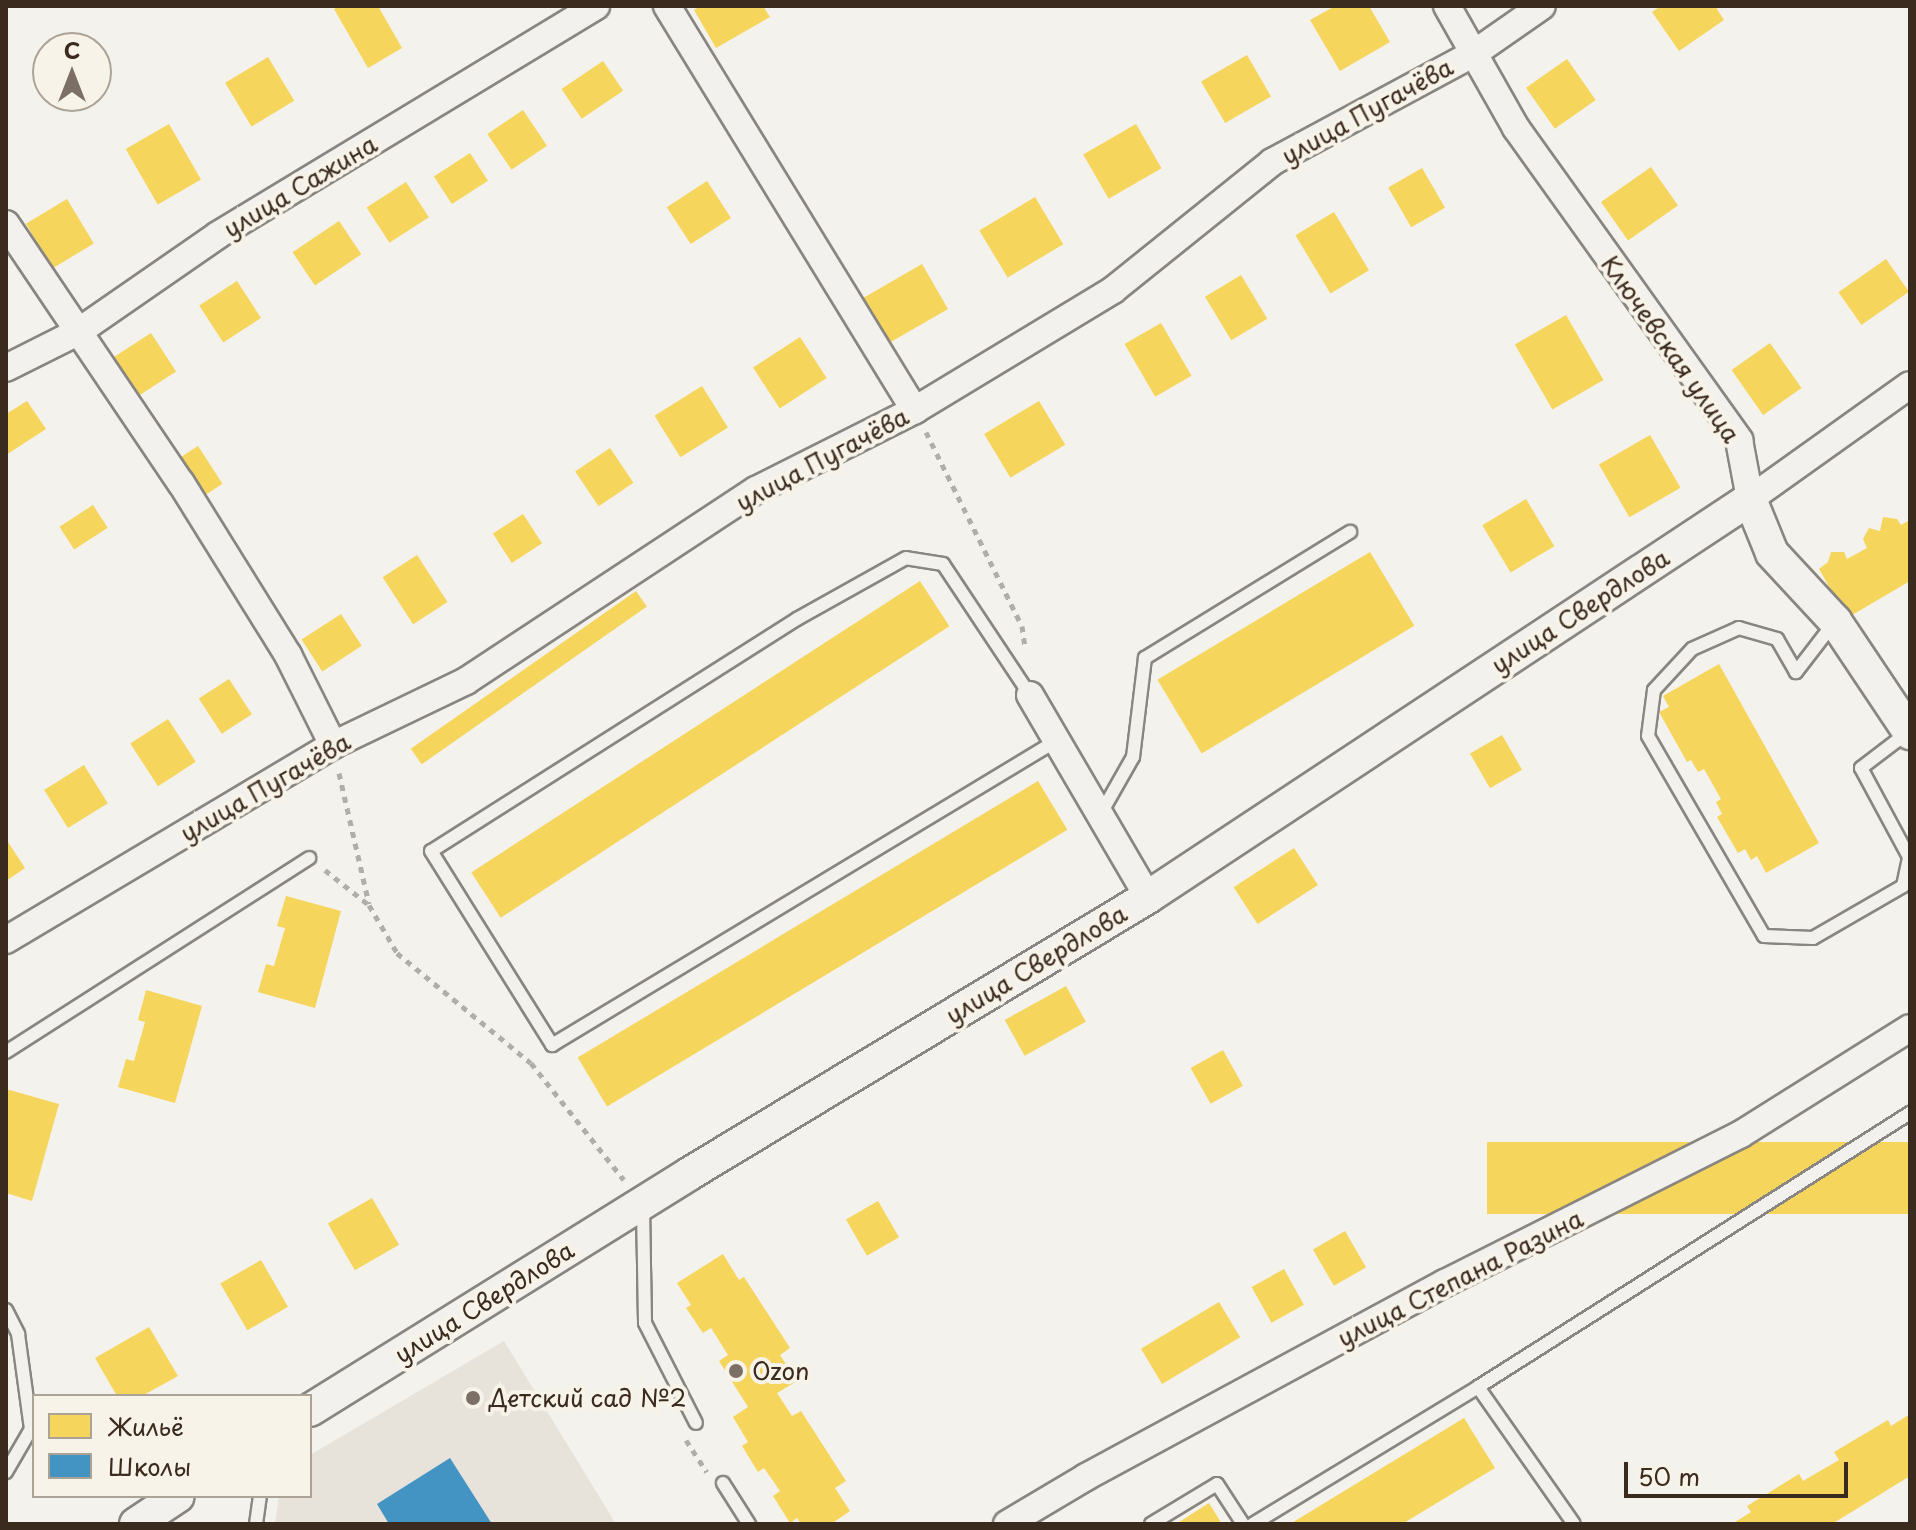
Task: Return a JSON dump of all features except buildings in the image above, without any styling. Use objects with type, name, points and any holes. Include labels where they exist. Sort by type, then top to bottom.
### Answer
[{"type":"street","name":"улица Сажина","points":[[6,368],[78,332],[218,235],[596,6]]},
{"type":"street","points":[[667,6],[915,410]]},
{"type":"street","name":"Ключевская улица","points":[[1447,6],[1476,52],[1516,128],[1739,440],[1750,499],[1772,553],[1835,621],[1910,733]]},
{"type":"street","name":"улица Пугачёва","points":[[6,940],[333,745],[466,681],[756,490],[915,410],[1113,290],[1272,162],[1476,52],[1542,6]]},
{"type":"street","points":[[6,224],[181,483],[288,655],[333,745]]},
{"type":"street","points":[[1750,499],[1910,385]]},
{"type":"street","name":"улица Свердлова","points":[[312,1409],[1148,897],[1750,499]]},
{"type":"street","points":[[1030,695],[1148,897]]},
{"type":"street","name":"улица Степана Разина","points":[[1007,1524],[1086,1477],[1445,1283],[1741,1134],[1910,1028]]},
{"type":"street","points":[[136,1524],[175,1498]]},
{"type":"lane","points":[[1100,815],[1133,757],[1145,658],[1350,532]]},
{"type":"lane","points":[[1030,695],[943,564],[906,558],[797,619],[431,851],[552,1045],[1056,741]]},
{"type":"lane","points":[[1835,621],[1796,672],[1777,639],[1739,628],[1692,649],[1654,690],[1648,736],[1764,936],[1813,938],[1903,886],[1909,857],[1861,768],[1910,733]]},
{"type":"lane","points":[[6,1052],[309,858]]},
{"type":"lane","points":[[1253,1524],[1478,1387],[1910,1113]]},
{"type":"lane","points":[[643,1204],[645,1323],[696,1423]]},
{"type":"lane","points":[[6,1310],[18,1334],[31,1429],[6,1472]]},
{"type":"lane","points":[[1478,1387],[1574,1524]]},
{"type":"lane","points":[[723,1483],[749,1524]]},
{"type":"lane","points":[[1151,1524],[1217,1484],[1243,1524]]},
{"type":"lane","points":[[256,1524],[260,1498]]},
{"type":"path","points":[[915,410],[1022,626],[1030,695]]},
{"type":"path","points":[[333,745],[369,905],[397,953],[531,1063],[643,1204]]},
{"type":"path","points":[[309,858],[369,905]]},
{"type":"path","points":[[681,1430],[702,1469]]},
{"type":"shaded area","name":"Детский сад №2","points":[[504,1341],[616,1524],[275,1524],[279,1498],[312,1498],[312,1454]]},
{"type":"place","name":"Ozon","points":[[736,1371]]},
{"type":"place","name":"Детский сад №2","points":[[473,1398]]}]
